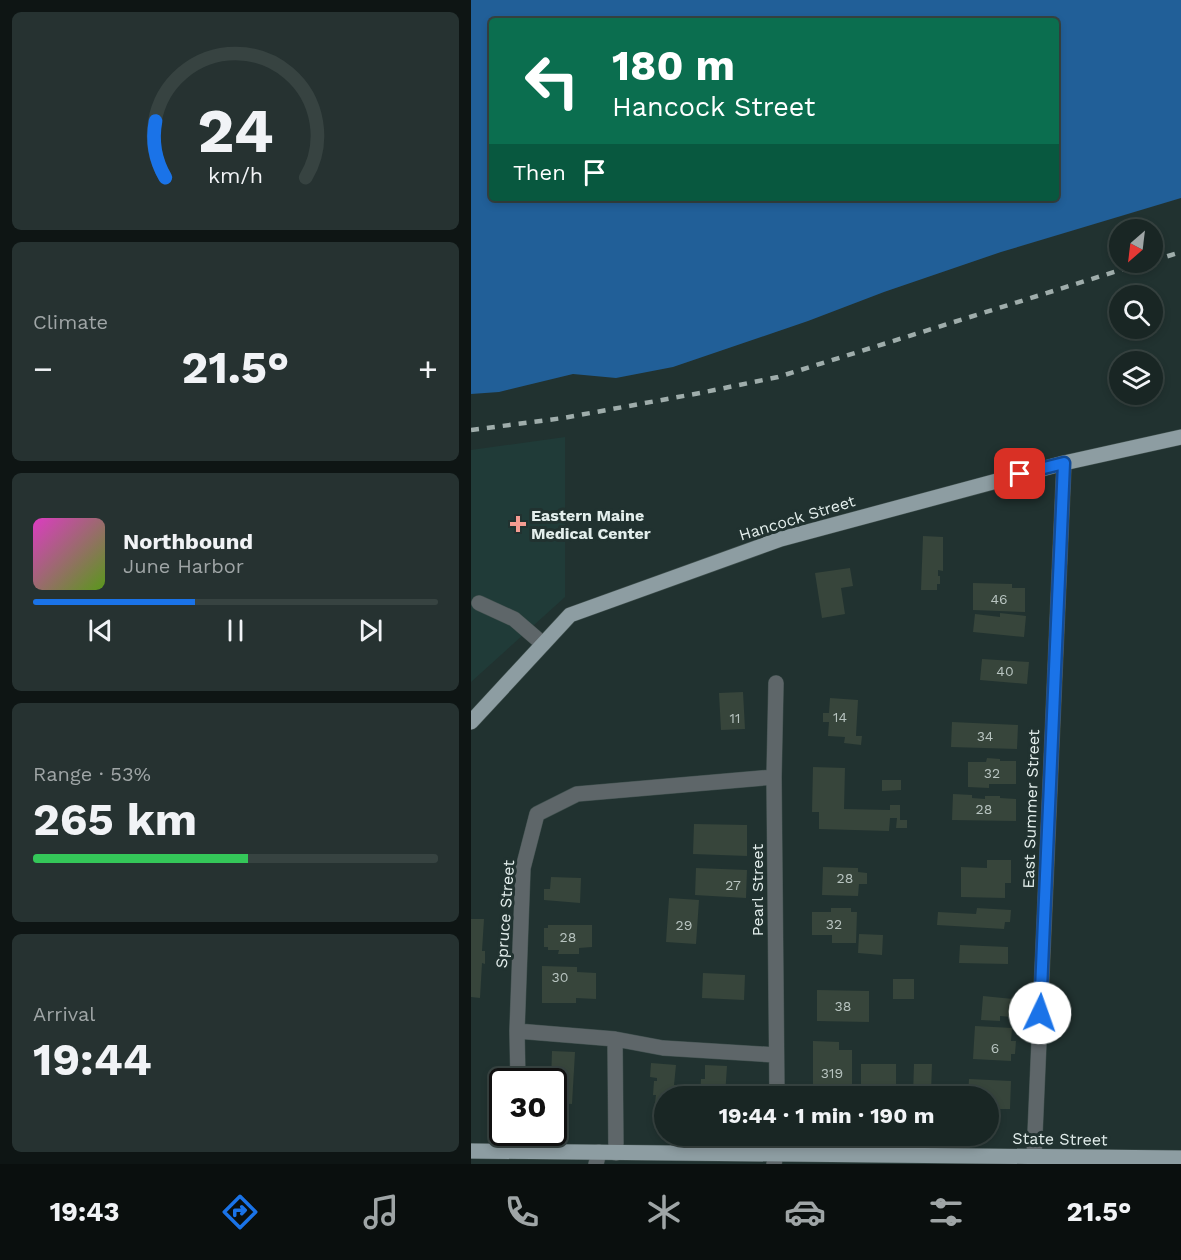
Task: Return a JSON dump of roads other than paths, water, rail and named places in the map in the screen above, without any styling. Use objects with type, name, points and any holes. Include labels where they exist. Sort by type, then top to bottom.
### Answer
[{"type":"main road","name":"Hancock Street","points":[[471,722],[570,615],[781,539],[1064,463],[1181,437]]},
{"type":"main road","name":"State Street","points":[[471,1151],[598,1158],[616,1152],[775,1159],[1181,1158]]},
{"type":"street","name":"East Summer Street","points":[[1032,1160],[1064,463]]},
{"type":"street","points":[[474,604],[514,619],[543,644]]},
{"type":"street","name":"Pearl Street","points":[[776,683],[774,777],[777,1086]]},
{"type":"street","name":"Spruce Street","points":[[517,1068],[523,868],[537,814],[577,794],[774,777]]},
{"type":"street","points":[[517,1031],[615,1039],[663,1048],[776,1055]]},
{"type":"street","points":[[615,1039],[616,1152]]},
{"type":"street","points":[[518,1146],[518,1152]]},
{"type":"water","points":[[471,0],[1181,0],[1181,198],[1001,252],[673,367],[616,378],[573,374],[499,392],[471,394]]},
{"type":"railway","points":[[1163,258],[1181,252]]},
{"type":"railway","points":[[471,430],[563,418],[778,377],[1111,273]]},
{"type":"place","name":"Eastern Maine Medical Center","points":[[518,524]]}]
